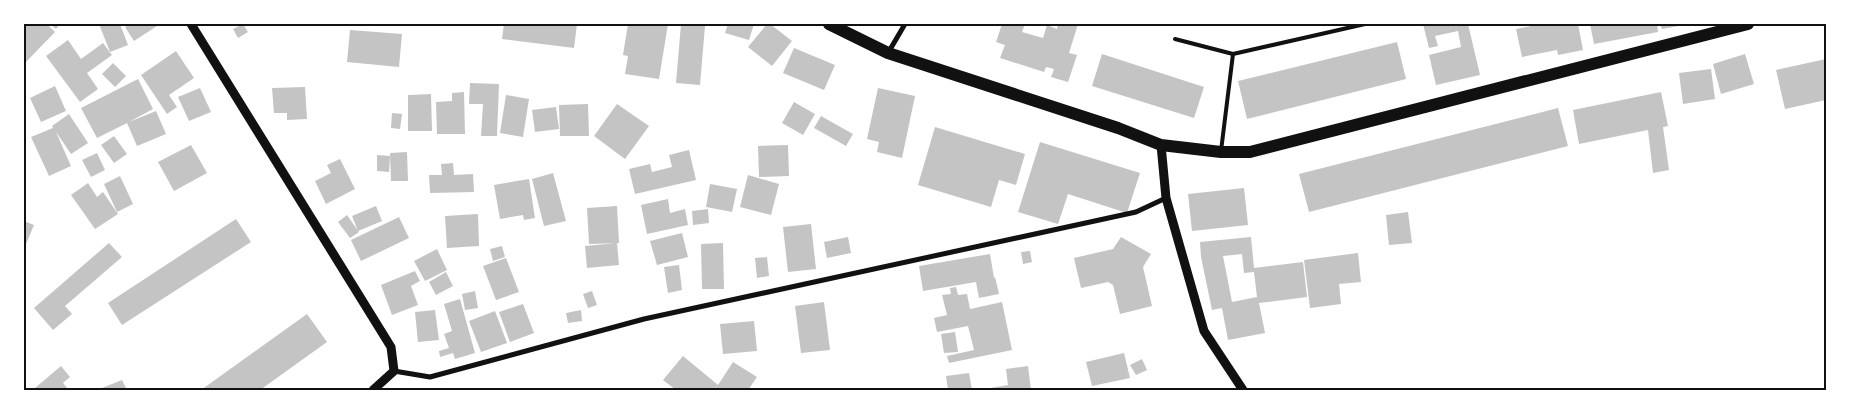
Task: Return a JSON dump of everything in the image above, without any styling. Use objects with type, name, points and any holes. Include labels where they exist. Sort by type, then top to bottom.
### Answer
[{"type":"main road","points":[[836,26],[888,53],[1118,128],[1161,145],[1221,152],[1250,152],[1748,24]]},
{"type":"street","points":[[191,24],[391,347],[394,371]]},
{"type":"street","points":[[888,53],[905,24]]},
{"type":"street","points":[[1161,145],[1166,198],[1204,331],[1243,390]]},
{"type":"street","points":[[394,371],[430,377],[644,319],[1136,212],[1166,198]]},
{"type":"street","points":[[374,390],[394,371]]},
{"type":"lane","points":[[1175,39],[1233,54],[1365,24]]},
{"type":"lane","points":[[1221,152],[1233,54]]},
{"type":"building","points":[[24,24],[47,24],[55,32],[24,64]]},
{"type":"building","points":[[50,24],[60,24],[56,29]]},
{"type":"building","points":[[99,24],[120,24],[128,45],[110,52]]},
{"type":"building","points":[[130,24],[160,24],[134,41],[125,27]]},
{"type":"building","points":[[243,24],[248,32],[238,38],[233,29]]},
{"type":"building","points":[[504,24],[577,24],[574,48],[502,39]]},
{"type":"building","points":[[628,24],[668,24],[659,79],[625,74],[628,56],[623,55]]},
{"type":"building","points":[[681,24],[705,26],[700,85],[676,83]]},
{"type":"building","points":[[728,24],[754,24],[749,40],[725,33]]},
{"type":"building","points":[[767,24],[770,24],[792,41],[772,66],[748,47]]},
{"type":"building","points":[[1002,24],[1025,24],[1022,32],[1043,38],[1047,25],[1057,29],[1058,24],[1078,24],[1069,53],[1077,55],[1068,82],[1051,77],[1054,69],[1046,67],[1044,72],[1000,58],[1005,45],[996,42]]},
{"type":"building","points":[[1423,24],[1468,24],[1480,75],[1436,85],[1429,55],[1461,47],[1458,31],[1435,36],[1438,46],[1429,48]]},
{"type":"building","points":[[1541,24],[1578,24],[1583,50],[1558,55],[1557,50],[1522,57],[1516,29]]},
{"type":"building","points":[[1590,24],[1657,24],[1658,32],[1594,44]]},
{"type":"building","points":[[1660,24],[1684,24],[1684,25],[1662,29]]},
{"type":"building","points":[[350,30],[402,34],[399,67],[347,62]]},
{"type":"building","points":[[68,40],[81,59],[103,43],[112,55],[87,73],[98,89],[80,102],[46,56]]},
{"type":"building","points":[[1397,42],[1406,79],[1247,119],[1238,81]]},
{"type":"building","points":[[794,48],[835,65],[824,90],[783,73]]},
{"type":"building","points":[[176,51],[194,78],[169,95],[177,107],[167,114],[141,75]]},
{"type":"building","points":[[1102,54],[1204,87],[1194,118],[1092,86]]},
{"type":"building","points":[[1745,54],[1754,84],[1721,94],[1713,64]]},
{"type":"building","points":[[1826,59],[1826,100],[1785,109],[1776,70]]},
{"type":"building","points":[[113,63],[126,76],[115,87],[102,74]]},
{"type":"building","points":[[1711,69],[1715,99],[1683,104],[1679,73]]},
{"type":"building","points":[[138,79],[153,109],[129,122],[156,111],[166,134],[137,146],[127,123],[97,138],[81,108]]},
{"type":"building","points":[[470,83],[499,84],[497,136],[481,136],[483,104],[469,104]]},
{"type":"building","points":[[55,86],[66,111],[41,122],[30,98]]},
{"type":"building","points":[[305,87],[307,119],[287,120],[287,113],[274,113],[272,88]]},
{"type":"building","points":[[200,88],[211,112],[189,121],[178,97]]},
{"type":"building","points":[[878,88],[915,96],[902,158],[877,152],[879,142],[867,139]]},
{"type":"building","points":[[464,92],[465,134],[437,134],[436,102],[452,101],[452,93]]},
{"type":"building","points":[[1661,92],[1668,126],[1663,127],[1669,170],[1653,173],[1648,130],[1579,144],[1573,110]]},
{"type":"building","points":[[431,94],[432,131],[408,131],[408,95]]},
{"type":"building","points":[[506,95],[529,99],[523,137],[500,133]]},
{"type":"building","points":[[794,102],[815,114],[803,135],[782,123]]},
{"type":"building","points":[[588,104],[589,136],[560,136],[559,105]]},
{"type":"building","points":[[617,104],[649,126],[625,159],[594,136]]},
{"type":"building","points":[[556,107],[559,129],[535,132],[532,110]]},
{"type":"building","points":[[1558,108],[1568,146],[1309,212],[1299,174]]},
{"type":"building","points":[[392,113],[402,114],[400,129],[391,128]]},
{"type":"building","points":[[69,114],[88,143],[71,154],[56,132],[71,166],[49,176],[31,137],[53,128],[52,126]]},
{"type":"building","points":[[821,116],[853,134],[846,146],[814,128]]},
{"type":"building","points":[[935,127],[1025,154],[1016,185],[999,180],[991,207],[918,185]]},
{"type":"building","points":[[114,136],[127,154],[114,163],[101,145]]},
{"type":"building","points":[[1040,142],[1140,173],[1127,213],[1068,194],[1058,224],[1018,212]]},
{"type":"building","points":[[191,145],[207,173],[174,191],[158,162]]},
{"type":"building","points":[[788,145],[789,176],[759,177],[758,146]]},
{"type":"building","points":[[689,150],[696,180],[635,194],[629,169],[650,164],[652,172],[672,167],[669,155]]},
{"type":"building","points":[[407,152],[408,181],[391,181],[390,153]]},
{"type":"building","points":[[97,153],[105,170],[91,177],[82,160]]},
{"type":"building","points":[[377,155],[390,156],[389,172],[377,171]]},
{"type":"building","points":[[340,159],[355,189],[326,204],[315,181],[331,173],[327,165]]},
{"type":"building","points":[[453,163],[454,175],[473,174],[474,192],[430,193],[429,175],[442,175],[441,164]]},
{"type":"building","points":[[553,173],[566,221],[544,226],[532,179]]},
{"type":"building","points":[[748,175],[779,184],[771,215],[740,207]]},
{"type":"building","points":[[120,176],[133,204],[117,212],[104,184]]},
{"type":"building","points":[[529,179],[535,218],[524,220],[523,215],[500,219],[494,185]]},
{"type":"building","points":[[88,183],[97,197],[103,192],[118,214],[95,229],[71,195]]},
{"type":"building","points":[[710,184],[737,189],[732,212],[706,207]]},
{"type":"building","points":[[1244,188],[1248,225],[1192,231],[1188,194]]},
{"type":"building","points":[[668,199],[670,213],[685,209],[688,225],[647,234],[641,205]]},
{"type":"building","points":[[376,206],[382,221],[358,231],[352,216]]},
{"type":"building","points":[[617,206],[619,243],[589,244],[587,208]]},
{"type":"building","points":[[708,209],[709,223],[693,225],[692,211]]},
{"type":"building","points":[[1408,212],[1412,243],[1389,245],[1386,215]]},
{"type":"building","points":[[478,214],[479,246],[447,248],[445,216]]},
{"type":"building","points":[[347,215],[359,232],[350,238],[338,222]]},
{"type":"building","points":[[399,217],[409,238],[361,261],[351,240]]},
{"type":"building","points":[[236,219],[251,242],[122,325],[108,303]]},
{"type":"building","points":[[24,221],[34,225],[24,249]]},
{"type":"building","points":[[811,224],[816,269],[788,272],[783,227]]},
{"type":"building","points":[[682,233],[688,257],[657,265],[650,241]]},
{"type":"building","points":[[848,237],[851,253],[827,258],[824,242]]},
{"type":"building","points":[[1121,237],[1151,254],[1143,267],[1152,306],[1120,314],[1113,285],[1108,282],[1081,288],[1074,258],[1113,249]]},
{"type":"building","points":[[1251,237],[1254,268],[1303,262],[1307,297],[1259,303],[1265,333],[1228,340],[1222,308],[1212,310],[1201,257],[1200,242]],"holes":[[[1242,254],[1244,273],[1254,272],[1257,297],[1232,302],[1223,256]]]},
{"type":"building","points":[[109,243],[122,257],[65,306],[72,314],[53,330],[34,308]]},
{"type":"building","points":[[617,243],[619,265],[587,268],[585,246]]},
{"type":"building","points":[[723,243],[724,289],[702,289],[701,244]]},
{"type":"building","points":[[502,246],[505,257],[493,261],[490,249]]},
{"type":"building","points":[[437,249],[447,270],[425,281],[414,261]]},
{"type":"building","points":[[1030,251],[1032,262],[1023,264],[1021,252]]},
{"type":"building","points":[[1358,253],[1361,282],[1339,284],[1341,304],[1310,308],[1304,260]]},
{"type":"building","points":[[990,254],[999,294],[979,298],[976,282],[923,291],[919,266]]},
{"type":"building","points":[[767,257],[769,276],[757,278],[755,258]]},
{"type":"building","points":[[506,258],[519,292],[496,300],[483,266]]},
{"type":"building","points":[[679,265],[682,290],[668,293],[664,267]]},
{"type":"building","points":[[415,271],[420,281],[411,286],[418,305],[392,315],[381,285]]},
{"type":"building","points":[[446,272],[453,286],[436,295],[429,282]]},
{"type":"building","points":[[956,287],[958,295],[967,294],[970,309],[1002,302],[1012,350],[949,363],[947,356],[974,350],[968,326],[937,332],[934,318],[947,315],[942,295],[951,294],[950,288]]},
{"type":"building","points":[[475,291],[478,308],[465,310],[462,294]]},
{"type":"building","points":[[592,291],[597,305],[588,308],[583,294]]},
{"type":"building","points":[[460,299],[475,353],[455,359],[453,353],[440,357],[439,351],[449,348],[444,334],[452,331],[444,304]]},
{"type":"building","points":[[824,302],[830,350],[801,353],[795,306]]},
{"type":"building","points":[[523,304],[534,333],[510,342],[499,312]]},
{"type":"building","points":[[435,310],[439,340],[418,342],[415,312]]},
{"type":"building","points":[[581,310],[582,321],[568,323],[566,313]]},
{"type":"building","points":[[495,311],[507,343],[481,352],[469,321]]},
{"type":"building","points":[[307,314],[327,342],[260,390],[201,390]]},
{"type":"building","points":[[754,321],[757,351],[723,354],[720,324]]},
{"type":"building","points":[[955,332],[958,352],[944,353],[941,334]]},
{"type":"building","points":[[1124,353],[1130,378],[1092,386],[1086,362]]},
{"type":"building","points":[[683,356],[718,385],[713,390],[676,390],[663,380]]},
{"type":"building","points":[[1142,359],[1147,370],[1136,375],[1130,365]]},
{"type":"building","points":[[733,362],[757,377],[748,390],[714,390]]},
{"type":"building","points":[[61,366],[70,377],[63,383],[69,390],[37,390],[35,388]]},
{"type":"building","points":[[1028,366],[1031,390],[979,390],[1008,385],[1006,369]]},
{"type":"building","points":[[969,373],[972,390],[948,390],[946,376]]},
{"type":"building","points":[[122,380],[127,390],[97,390]]}]
